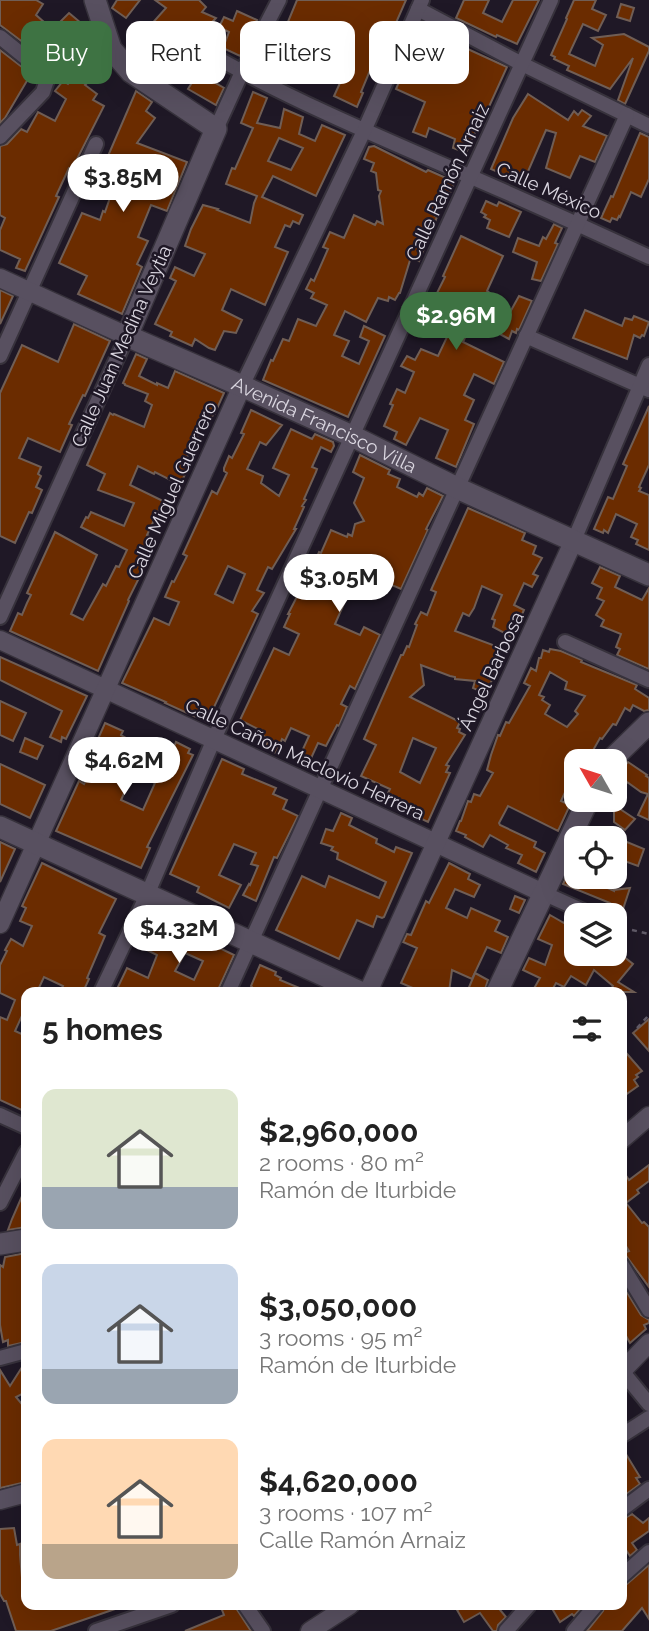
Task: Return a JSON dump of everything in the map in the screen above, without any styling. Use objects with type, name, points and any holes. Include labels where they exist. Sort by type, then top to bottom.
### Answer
[{"type":"main road","points":[[95,0],[111,49],[131,72],[216,129]]},
{"type":"main road","name":"Calle Juan Medina Veytia","points":[[127,336],[216,129]]},
{"type":"main road","name":"Avenida Francisco Villa","points":[[127,336],[352,436],[457,488],[649,575]]},
{"type":"main road","points":[[622,749],[649,723]]},
{"type":"main road","points":[[499,987],[581,812]]},
{"type":"main road","points":[[0,827],[349,987]]},
{"type":"main road","points":[[0,1244],[21,1241]]},
{"type":"street","name":"Calle Juan Medina Veytia","points":[[268,21],[279,0]]},
{"type":"street","name":"Calle Ramón Arnaiz","points":[[104,987],[214,739],[551,0]]},
{"type":"street","points":[[420,5],[522,64],[649,126]]},
{"type":"street","name":"Calle Miguel Guerrero","points":[[0,924],[242,386],[364,131],[420,5]]},
{"type":"street","points":[[0,37],[41,70],[47,80],[43,92],[0,137]]},
{"type":"street","name":"Calle Juan Medina Veytia","points":[[216,129],[240,76]]},
{"type":"street","name":"Calle México","points":[[267,84],[364,131],[471,176],[649,257]]},
{"type":"street","points":[[230,987],[627,116]]},
{"type":"street","points":[[0,356],[96,144]]},
{"type":"street","name":"Avenida Francisco Villa","points":[[0,278],[127,336]]},
{"type":"street","name":"Calle Juan Medina Veytia","points":[[0,617],[127,336]]},
{"type":"street","points":[[526,336],[644,388]]},
{"type":"street","name":"Ángel Barbosa","points":[[370,987],[644,388],[649,365]]},
{"type":"street","name":"Calle Cañon Maclovio Herrera","points":[[0,640],[565,903]]},
{"type":"street","points":[[565,642],[649,680]]},
{"type":"street","points":[[0,1115],[21,1125]]},
{"type":"street","points":[[627,1135],[649,1116]]},
{"type":"street","points":[[0,1203],[21,1162]]},
{"type":"street","points":[[627,1274],[649,1310]]},
{"type":"street","points":[[627,1362],[649,1343]]},
{"type":"street","points":[[0,1358],[21,1352]]},
{"type":"street","points":[[627,1371],[649,1404]]},
{"type":"street","points":[[627,1432],[649,1418]]},
{"type":"street","points":[[627,1506],[649,1489]]},
{"type":"street","points":[[0,1500],[21,1494]]},
{"type":"street","points":[[627,1572],[649,1552]]},
{"type":"street","points":[[96,1631],[157,1610]]},
{"type":"street","points":[[248,1610],[262,1631]]},
{"type":"street","points":[[310,1631],[342,1610]]},
{"type":"street","points":[[506,1631],[525,1610]]},
{"type":"street","points":[[575,1631],[592,1610]]},
{"type":"path","points":[[627,929],[649,934]]},
{"type":"path","points":[[637,1028],[649,1015]]},
{"type":"building","points":[[0,0],[36,0],[43,4],[36,15],[43,21],[21,21],[21,41],[0,25]]},
{"type":"building","points":[[117,0],[140,0],[126,18],[112,8]]},
{"type":"building","points":[[155,0],[199,0],[206,7],[202,12],[216,18],[213,21],[154,21],[166,8]]},
{"type":"building","points":[[297,0],[406,0],[397,21],[369,21],[369,73],[357,107],[334,96],[340,84],[355,84],[355,21],[288,21]]},
{"type":"building","points":[[464,0],[489,0],[483,13],[502,22],[513,0],[539,0],[517,44],[469,24],[469,21],[456,18]]},
{"type":"building","points":[[574,0],[596,0],[592,9],[606,15],[598,31],[583,24],[569,54],[595,66],[603,45],[592,38],[624,34],[649,47],[625,104],[618,100],[633,58],[610,89],[567,70],[569,66],[551,55]]},
{"type":"building","points":[[621,4],[634,8],[630,21],[617,17]]},
{"type":"building","points":[[237,11],[257,20],[240,21],[240,56],[226,49],[229,32],[226,30],[226,21],[222,21],[224,17],[233,21]]},
{"type":"building","points":[[69,13],[79,21],[61,21]]},
{"type":"building","points":[[0,50],[21,66],[21,84],[25,84],[0,123]]},
{"type":"building","points":[[469,50],[507,67],[466,153],[453,148],[455,139],[429,128],[426,137],[413,132],[425,102],[396,89],[398,84],[469,84]]},
{"type":"building","points":[[61,84],[86,84],[97,94],[93,100],[104,106],[72,169],[69,168],[56,196],[59,197],[25,271],[16,268],[20,259],[0,250],[0,230],[5,218],[0,215],[0,146],[7,144],[21,129],[27,132],[38,112],[55,121],[66,99],[55,91]]},
{"type":"building","points":[[191,84],[217,84],[224,88],[216,105],[188,89]]},
{"type":"building","points":[[136,91],[152,102],[146,111],[155,118],[137,143],[187,162],[167,211],[151,205],[138,237],[148,241],[137,264],[142,267],[122,314],[78,294],[87,276],[59,263],[82,213],[100,220],[103,211],[105,212],[119,160],[108,156]]},
{"type":"building","points":[[253,92],[267,98],[257,123],[280,128],[284,109],[303,117],[299,134],[315,141],[322,125],[345,135],[316,196],[273,176],[262,197],[303,215],[299,224],[293,221],[290,227],[285,225],[275,247],[288,252],[265,305],[231,289],[222,310],[242,320],[236,333],[224,331],[215,350],[195,339],[192,346],[170,336],[172,332],[155,324],[176,281],[170,278],[175,267],[194,276],[205,254],[185,246],[203,205],[250,223],[257,196],[226,184],[253,128],[241,123]],"holes":[[[279,138],[303,148],[291,170],[268,161]]]},
{"type":"building","points":[[528,94],[568,120],[574,111],[578,115],[582,110],[591,116],[583,126],[607,136],[595,162],[580,156],[570,178],[546,168],[556,133],[546,130],[523,183],[491,169],[513,118]]},
{"type":"building","points":[[640,133],[649,137],[649,179],[641,197],[631,192],[620,217],[617,220],[612,218],[610,222],[601,218],[611,196],[613,197]]},
{"type":"building","points":[[374,146],[426,172],[428,170],[455,182],[449,195],[444,192],[419,261],[411,257],[400,293],[395,300],[389,297],[388,301],[378,298],[366,322],[345,311],[334,335],[349,341],[342,356],[359,364],[369,341],[360,337],[364,326],[385,336],[348,417],[263,380],[283,339],[289,341],[298,319],[316,326],[327,305],[311,298],[314,293],[306,289],[311,279],[314,281],[328,249],[323,247],[330,232],[344,238],[354,215],[375,225],[377,221],[383,224],[379,196],[381,191],[378,190],[376,173],[371,171],[374,163],[364,159],[369,147]]},
{"type":"building","points":[[486,201],[497,206],[499,202],[521,212],[509,237],[487,228],[490,220],[481,212]]},
{"type":"building","points":[[554,224],[562,228],[555,243],[558,244],[541,281],[532,279],[537,262],[513,252],[518,238],[539,246]]},
{"type":"building","points":[[461,236],[503,256],[487,291],[496,297],[492,304],[509,314],[519,296],[532,301],[519,330],[517,329],[516,333],[512,331],[509,339],[472,322],[463,342],[504,362],[494,384],[474,374],[464,395],[474,400],[465,420],[474,424],[456,467],[436,458],[448,430],[420,418],[406,445],[394,439],[397,432],[384,426],[397,389],[405,393],[414,372],[401,366],[407,356],[415,360],[421,349],[438,356],[448,335],[435,329],[444,308],[432,303]]},
{"type":"building","points":[[0,290],[13,296],[0,324]]},
{"type":"building","points":[[585,310],[622,326],[625,318],[632,320],[634,316],[649,322],[644,336],[640,338],[634,335],[627,359],[573,338]]},
{"type":"building","points":[[74,324],[110,341],[69,424],[72,425],[60,452],[28,438],[19,458],[41,467],[38,474],[41,476],[36,487],[42,490],[15,543],[0,536],[0,393],[22,345],[58,362]]},
{"type":"building","points":[[136,354],[147,359],[139,376],[157,385],[168,388],[175,371],[224,393],[209,425],[204,423],[185,461],[190,464],[180,485],[138,466],[130,485],[163,501],[147,535],[151,537],[141,561],[145,563],[144,568],[98,671],[10,631],[18,613],[22,615],[31,595],[27,593],[55,532],[97,555],[71,614],[83,620],[103,584],[106,586],[116,566],[119,567],[127,550],[81,527],[91,512],[124,526],[134,503],[98,490],[105,474],[87,465],[110,413],[144,427],[152,405],[145,401],[148,394],[123,383]]},
{"type":"building","points":[[649,406],[649,465],[639,491],[649,495],[649,550],[636,544],[638,540],[631,537],[637,524],[616,514],[608,533],[594,529],[608,497],[613,499],[627,466],[623,464]]},
{"type":"building","points":[[251,410],[282,425],[266,445],[260,442],[247,469],[263,476],[261,483],[279,496],[289,475],[273,468],[291,429],[312,439],[315,434],[333,442],[334,446],[331,452],[321,447],[312,467],[317,469],[304,499],[306,500],[296,529],[272,569],[268,567],[257,590],[264,593],[252,611],[258,614],[207,722],[122,683],[154,618],[169,625],[179,602],[165,597],[187,556],[183,554],[212,491],[217,494],[227,473],[224,468],[244,434],[241,433]],"holes":[[[228,566],[245,574],[233,603],[215,594]]]},
{"type":"building","points":[[360,455],[390,470],[388,474],[400,479],[397,487],[417,497],[419,493],[423,496],[427,488],[443,496],[401,589],[385,582],[379,592],[354,581],[335,624],[360,635],[364,627],[380,635],[355,689],[350,686],[341,704],[347,707],[339,726],[337,725],[326,746],[318,743],[307,767],[297,762],[309,736],[291,728],[276,753],[265,747],[269,739],[259,734],[260,730],[240,720],[274,648],[289,655],[299,634],[284,627],[288,614],[331,530],[347,537],[348,534],[352,536],[355,524],[364,521],[354,503],[364,478],[353,472]]},
{"type":"building","points":[[468,508],[525,533],[522,540],[536,546],[533,554],[542,558],[533,574],[538,576],[532,587],[524,583],[514,605],[524,610],[512,637],[493,627],[495,620],[492,619],[502,595],[482,586],[474,608],[469,616],[463,613],[455,631],[501,648],[486,694],[473,688],[475,681],[455,679],[421,665],[424,685],[410,697],[460,722],[457,728],[465,735],[446,765],[449,766],[446,772],[450,773],[428,822],[411,814],[414,808],[388,793],[390,789],[361,776],[376,745],[364,739],[401,655],[407,646],[409,647],[421,612],[427,615],[436,592],[431,590]],"holes":[[[413,738],[436,748],[420,783],[400,772]]]},
{"type":"building","points":[[600,567],[620,576],[615,587],[642,600],[649,588],[649,669],[617,655],[620,649],[616,647],[621,634],[601,626],[604,620],[596,615],[604,601],[597,598],[602,588],[592,583]]},
{"type":"building","points":[[543,650],[561,651],[637,685],[635,689],[649,698],[649,710],[644,711],[633,705],[630,711],[625,708],[616,725],[613,724],[602,739],[600,738],[594,749],[564,749],[564,794],[561,801],[564,802],[564,812],[567,812],[558,831],[508,806],[500,825],[536,842],[534,847],[545,853],[536,872],[518,863],[522,855],[506,848],[508,845],[490,835],[483,847],[456,831],[468,801],[471,802],[474,794],[480,796],[493,773],[487,770],[498,735],[500,736],[506,722],[509,723],[530,686],[524,683],[531,668],[536,671]],"holes":[[[550,672],[567,682],[565,689],[585,696],[575,711],[578,714],[567,727],[545,714],[550,705],[539,695]]]},
{"type":"building","points":[[0,657],[87,696],[66,739],[62,737],[61,742],[50,737],[62,711],[0,680]]},
{"type":"building","points":[[0,701],[26,713],[13,741],[0,735]]},
{"type":"building","points":[[105,723],[123,731],[121,735],[154,754],[155,751],[167,756],[176,742],[190,749],[188,753],[193,755],[147,847],[150,848],[141,868],[56,831],[79,781],[84,784],[86,780],[89,781],[102,752],[94,748]],"holes":[[[133,773],[155,783],[143,810],[121,800]]]},
{"type":"building","points":[[25,738],[43,746],[37,759],[20,752]]},
{"type":"building","points":[[222,759],[244,769],[242,774],[276,788],[273,794],[287,800],[283,809],[298,816],[277,858],[274,857],[256,901],[243,895],[258,866],[251,864],[256,853],[234,844],[219,875],[241,885],[229,908],[197,892],[199,887],[170,874]]},
{"type":"building","points":[[627,763],[649,778],[649,820],[638,815],[648,794],[627,782]]},
{"type":"building","points":[[0,764],[45,785],[30,818],[0,804]]},
{"type":"building","points":[[614,812],[624,812],[635,819],[627,828],[614,822]]},
{"type":"building","points":[[341,813],[352,818],[349,825],[377,839],[376,843],[394,852],[396,847],[412,853],[384,917],[377,916],[373,927],[357,920],[339,959],[276,930],[302,876],[325,887],[329,876],[379,898],[386,882],[337,859],[338,853],[331,850],[333,847],[321,843],[326,829],[333,831]]},
{"type":"building","points":[[0,842],[15,849],[0,882]]},
{"type":"building","points":[[627,842],[644,849],[638,866],[627,862]]},
{"type":"building","points":[[42,863],[116,899],[99,933],[105,936],[85,987],[62,987],[44,977],[39,987],[21,987],[21,1018],[15,1031],[21,1034],[21,1110],[0,1100],[0,1017],[7,1020],[15,1000],[0,993],[0,965],[11,939],[23,946],[32,926],[20,921],[26,908],[22,906]]},
{"type":"building","points":[[449,863],[470,874],[468,879],[480,885],[474,897],[455,889],[446,908],[467,918],[471,908],[500,921],[495,931],[508,937],[501,953],[487,947],[472,979],[452,970],[450,987],[410,987],[401,983],[417,948],[403,942],[407,934],[411,935],[426,901],[429,903]]},
{"type":"building","points":[[630,888],[625,903],[610,903],[575,889],[614,891]]},
{"type":"building","points":[[515,896],[525,900],[519,913],[510,909]]},
{"type":"building","points":[[550,915],[564,923],[564,966],[627,966],[627,959],[633,964],[618,982],[626,987],[612,987],[594,970],[586,985],[571,976],[564,987],[556,983],[554,987],[535,987],[540,978],[523,970],[529,958],[545,965],[552,945],[538,939]]},
{"type":"building","points":[[152,921],[194,941],[197,937],[234,955],[219,987],[118,987],[127,968],[148,978],[157,955],[143,948],[147,939],[145,938]],"holes":[[[185,953],[203,961],[194,980],[175,971]]]},
{"type":"building","points":[[260,965],[276,972],[275,975],[281,978],[280,980],[297,987],[252,987]]},
{"type":"building","points":[[475,973],[488,980],[486,987],[469,987]]},
{"type":"building","points":[[649,1019],[649,1051],[633,1033]]},
{"type":"building","points":[[627,1054],[642,1071],[634,1080],[638,1086],[627,1094]]},
{"type":"building","points":[[649,1165],[649,1181],[627,1202],[627,1177],[629,1180]]},
{"type":"building","points":[[21,1198],[21,1228],[8,1230]]},
{"type":"building","points":[[627,1204],[642,1223],[649,1227],[649,1287],[627,1257]]},
{"type":"building","points":[[21,1254],[21,1343],[8,1346],[8,1340],[3,1342],[0,1325],[0,1265],[3,1267],[5,1257]]},
{"type":"building","points":[[627,1293],[641,1315],[649,1320],[649,1323],[644,1325],[646,1329],[630,1343],[627,1338]]},
{"type":"building","points":[[21,1369],[21,1394],[16,1397],[21,1403],[21,1483],[0,1488],[0,1370],[10,1386]]},
{"type":"building","points":[[627,1456],[640,1477],[636,1478],[640,1484],[627,1494]]},
{"type":"building","points":[[632,1514],[643,1523],[649,1518],[649,1531],[632,1543],[637,1550],[630,1556],[627,1552],[627,1517]]},
{"type":"building","points":[[14,1528],[17,1545],[20,1544],[21,1610],[112,1610],[51,1631],[16,1631],[6,1601],[0,1594],[0,1529]]},
{"type":"building","points":[[649,1565],[649,1619],[642,1608],[622,1631],[587,1631],[603,1610],[627,1610],[627,1584]]},
{"type":"building","points":[[222,1610],[237,1610],[251,1631],[185,1631],[224,1615]]},
{"type":"building","points":[[457,1610],[500,1610],[506,1617],[498,1625],[497,1631],[493,1631],[480,1613],[464,1622]]},
{"type":"building","points":[[553,1610],[579,1610],[574,1616],[572,1614],[560,1622]]}]
